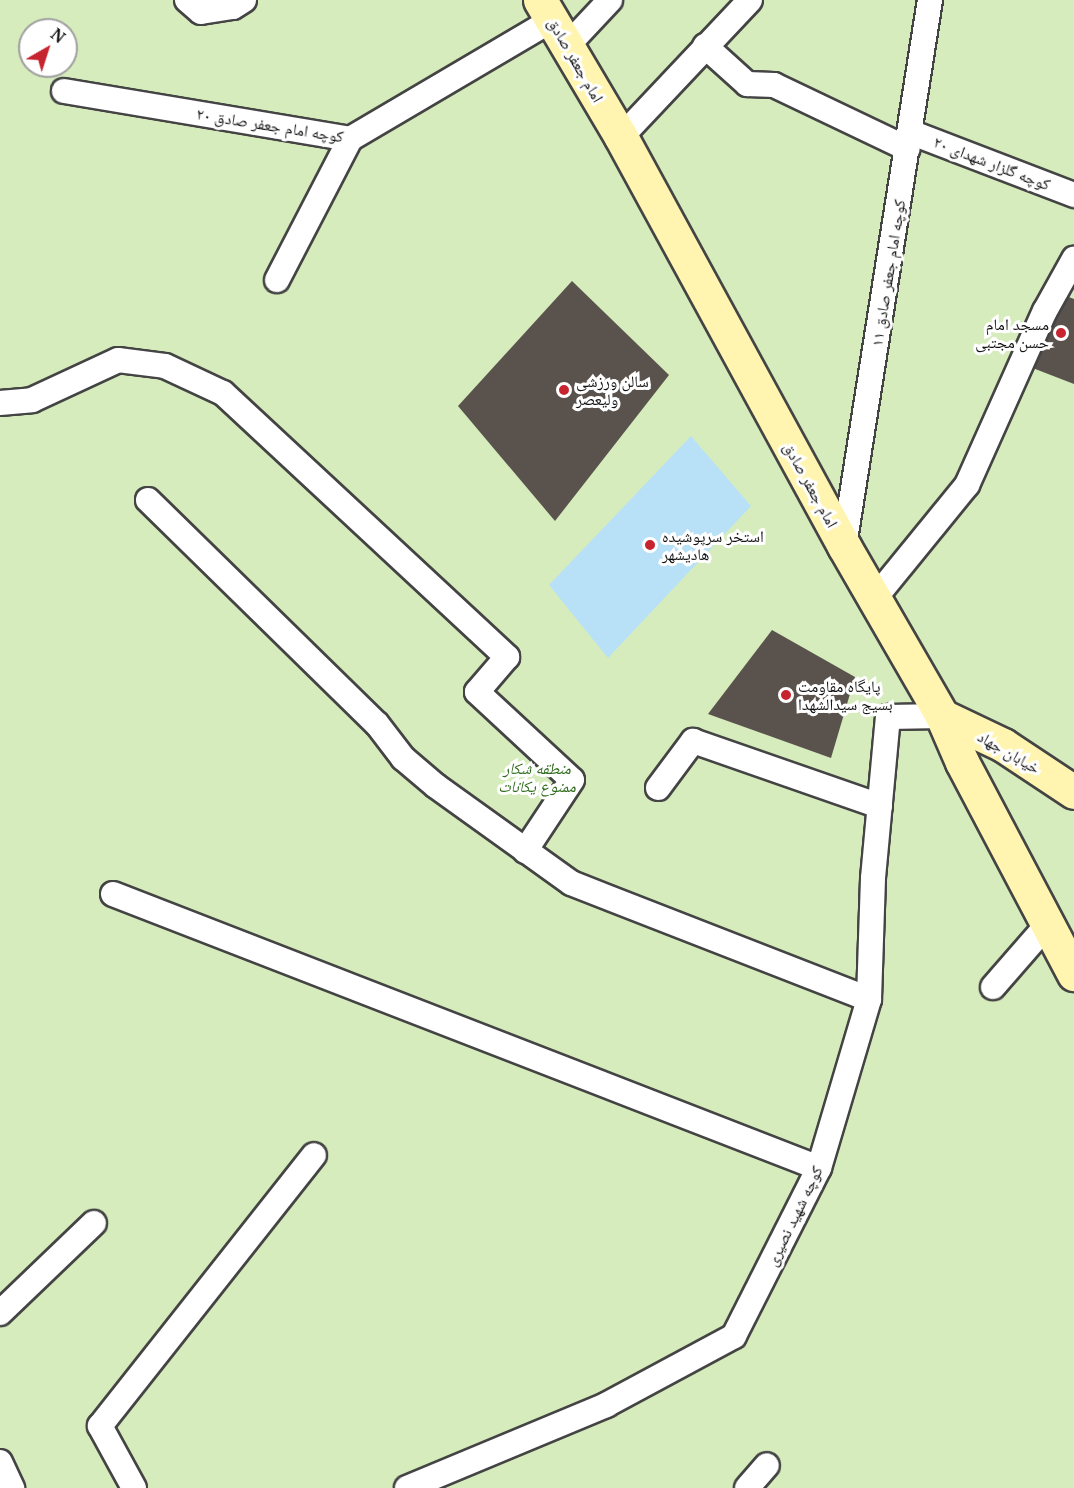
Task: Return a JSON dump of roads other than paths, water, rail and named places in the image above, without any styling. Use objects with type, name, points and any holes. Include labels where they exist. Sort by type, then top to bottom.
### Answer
[{"type":"main road","name":"امام جعفر صادق","points":[[553,22],[621,137],[844,546],[942,716],[962,762],[1074,974]]},
{"type":"main road","name":"خیابان جهاد","points":[[942,716],[1003,745],[1074,792]]},
{"type":"street","points":[[187,0],[201,12],[233,7],[244,0]]},
{"type":"street","name":"کوچه امام جعفر صادق ۲۰","points":[[64,91],[350,139],[553,22],[610,0]]},
{"type":"street","points":[[621,137],[750,0]]},
{"type":"street","name":"کوچه امام جعفر صادق ۱۱","points":[[844,546],[930,0]]},
{"type":"street","name":"کوچه گلزار شهدای ۲۰","points":[[705,46],[747,84],[774,85],[909,141],[1074,195]]},
{"type":"street","points":[[277,280],[350,139]]},
{"type":"street","points":[[874,599],[967,485],[1045,311],[1074,259]]},
{"type":"street","points":[[0,403],[32,400],[118,360],[165,366],[223,393],[507,657],[477,692],[572,780],[525,851]]},
{"type":"street","points":[[148,500],[377,724],[403,758],[436,786],[571,883],[869,999]]},
{"type":"street","name":"کوچه شهید نصیری","points":[[407,1488],[606,1406],[734,1335],[819,1168],[869,999],[873,878],[888,717],[942,716]]},
{"type":"street","points":[[658,788],[693,741],[879,806]]},
{"type":"street","points":[[113,894],[819,1168]]},
{"type":"street","points":[[993,987],[1048,924]]},
{"type":"street","points":[[134,1488],[100,1426],[314,1155]]},
{"type":"street","points":[[0,1313],[94,1223]]},
{"type":"street","points":[[0,1462],[12,1488]]},
{"type":"street","points":[[747,1488],[767,1465]]},
{"type":"water","name":"استخر سرپوشیده هادیشهر","points":[[691,436],[751,506],[608,658],[549,585]]},
{"type":"place","name":"مسجد امام حسن مجتبی","points":[[1061,333]]},
{"type":"place","name":"سالن ورزشی ولیعصر","points":[[564,390]]},
{"type":"place","name":"استخر سرپوشیده هادیشهر","points":[[650,545]]},
{"type":"place","name":"پایگاه مقاومت بسیج سیدالشهدا","points":[[786,695]]},
{"type":"park label","name":"منطقه شکار ممنوع یکانات","points":[[537,777]]}]
